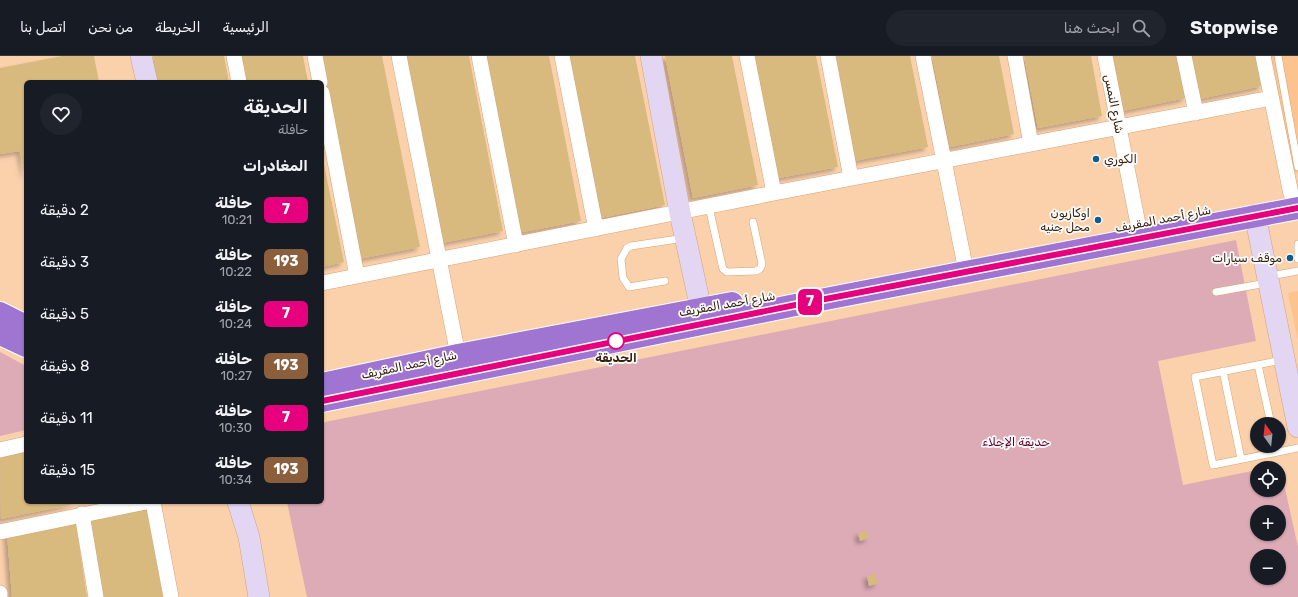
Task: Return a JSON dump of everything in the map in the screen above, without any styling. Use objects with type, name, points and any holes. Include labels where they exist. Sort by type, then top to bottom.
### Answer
[{"type":"highway","name":"شارع أحمد المقريف","points":[[324,384],[458,355],[702,316],[1255,215],[1296,198]]},
{"type":"highway","name":"شارع أحمد المقريف","points":[[324,401],[702,316],[1138,224],[1296,198]]},
{"type":"highway","points":[[0,313],[24,325]]},
{"type":"highway","points":[[0,334],[24,345]]},
{"type":"street","points":[[141,56],[147,80]]},
{"type":"street","points":[[234,56],[239,80]]},
{"type":"street","points":[[315,56],[320,80]]},
{"type":"street","points":[[399,56],[458,355]]},
{"type":"street","points":[[479,56],[516,245]]},
{"type":"street","points":[[562,56],[596,229]]},
{"type":"street","points":[[651,56],[680,213],[702,316]]},
{"type":"street","points":[[747,56],[774,193]]},
{"type":"street","points":[[828,56],[851,178]]},
{"type":"street","points":[[923,56],[964,261]]},
{"type":"street","points":[[1015,56],[1031,144]]},
{"type":"street","name":"شارع النمس","points":[[1105,56],[1138,224]]},
{"type":"street","points":[[1184,56],[1196,113]]},
{"type":"street","points":[[1263,56],[1271,98],[1296,198]]},
{"type":"street","points":[[324,283],[439,261],[774,193],[1271,98]]},
{"type":"street","points":[[324,103],[358,276]]},
{"type":"street","points":[[1255,215],[1298,427]]},
{"type":"street","points":[[0,450],[24,444]]},
{"type":"street","points":[[0,532],[135,504]]},
{"type":"street","points":[[153,504],[171,597]]},
{"type":"street","points":[[239,504],[249,537],[259,597]]},
{"type":"street","points":[[249,537],[255,504]]},
{"type":"street","points":[[82,514],[96,597]]},
{"type":"lane","points":[[1278,56],[1298,167]]},
{"type":"lane","points":[[709,206],[723,269],[727,272],[756,271],[760,269],[762,264],[753,222]]},
{"type":"lane","points":[[665,281],[628,286],[623,278],[621,259],[623,252],[631,246],[685,238]]},
{"type":"lane","points":[[1298,244],[1298,259]]},
{"type":"lane","points":[[1216,292],[1298,271]]},
{"type":"lane","points":[[1262,453],[1213,465],[1195,377],[1284,360]]},
{"type":"lane","points":[[1258,365],[1269,417]]},
{"type":"lane","points":[[1223,372],[1241,459]]},
{"type":"lane","points":[[1286,449],[1298,448]]},
{"type":"shaded area","points":[[1270,56],[1298,56],[1298,173],[1293,174]]},
{"type":"shaded area","points":[[1298,291],[1298,341],[1288,293]]},
{"type":"green space","name":"حديقة الإجلاء","points":[[1236,240],[1256,341],[1158,361],[1183,485],[1250,471],[1250,497],[1286,497],[1286,493],[1298,547],[1298,597],[307,597],[287,504],[324,504],[325,422]]},
{"type":"green space","points":[[0,352],[24,365],[24,430],[0,436]]},
{"type":"building","points":[[62,56],[94,56],[99,80],[24,80],[24,173],[20,151],[0,154],[0,68]]},
{"type":"building","points":[[153,56],[224,56],[229,80],[158,80]]},
{"type":"building","points":[[236,56],[303,56],[308,80],[241,80]]},
{"type":"building","points":[[318,56],[382,56],[420,247],[359,259]]},
{"type":"building","points":[[405,56],[469,56],[503,231],[442,243]]},
{"type":"building","points":[[482,56],[549,56],[581,221],[517,233]]},
{"type":"building","points":[[568,56],[635,56],[665,205],[600,218]]},
{"type":"building","points":[[665,56],[732,56],[758,185],[693,198]]},
{"type":"building","points":[[749,56],[816,56],[838,167],[773,179]]},
{"type":"building","points":[[833,56],[910,56],[928,147],[854,161]]},
{"type":"building","points":[[932,56],[999,56],[1014,134],[950,147]]},
{"type":"building","points":[[1024,56],[1091,56],[1102,116],[1038,128]]},
{"type":"building","points":[[1111,56],[1178,56],[1186,98],[1122,111]]},
{"type":"building","points":[[1190,56],[1256,56],[1262,86],[1199,99]]},
{"type":"building","points":[[324,165],[344,262],[324,267]]},
{"type":"building","points":[[24,450],[24,504],[73,504],[1,519],[0,456]]},
{"type":"building","points":[[146,506],[163,597],[103,597],[91,516]]},
{"type":"building","points":[[75,518],[87,597],[12,597],[7,533]]},
{"type":"building","points":[[866,531],[869,538],[860,541],[858,533]]},
{"type":"building","points":[[875,574],[878,583],[869,586],[867,576]]},
{"type":"bus line","name":"7","points":[[324,401],[815,301],[1255,215],[1298,208]]},
{"type":"place","name":"الكوري","points":[[1096,159]]},
{"type":"place","name":"اوكازيون محل جنيه","points":[[1098,220]]},
{"type":"place","name":"موقف سيارات","points":[[1290,258]]},
{"type":"place","name":"الحديقة","points":[[616,341]]}]
